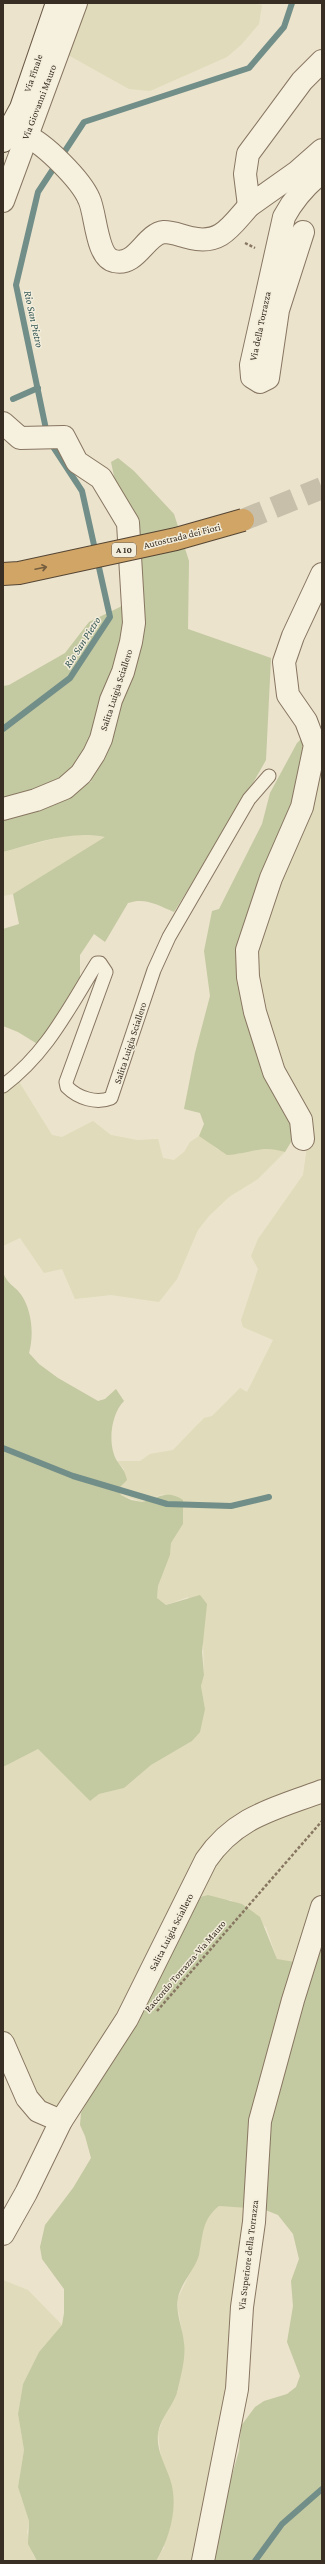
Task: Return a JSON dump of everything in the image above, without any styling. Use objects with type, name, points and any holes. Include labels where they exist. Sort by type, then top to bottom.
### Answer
[{"type":"highway","name":"Autostrada dei Fiori","points":[[3,574],[19,573],[176,539],[243,520]]},
{"type":"street","name":"Via Finale","points":[[3,141],[22,108],[57,3]]},
{"type":"street","name":"Via Giovanni Mauro","points":[[3,201],[30,138],[76,3]]},
{"type":"street","points":[[249,206],[245,174],[248,154],[302,82],[322,61]]},
{"type":"street","points":[[30,138],[77,180],[89,198],[104,255],[113,261],[123,261],[137,254],[153,238],[162,232],[173,232],[203,241],[224,234],[249,206],[297,172],[322,150]]},
{"type":"street","name":"Via della Torrazza","points":[[304,232],[278,310],[268,378],[260,382],[252,377],[251,365],[284,216],[293,201],[308,183],[322,172]]},
{"type":"street","name":"Salita Luigia Sciallero","points":[[3,423],[20,438],[64,437],[77,462],[101,478],[128,524],[134,623],[123,672],[111,700],[101,739],[94,754],[81,774],[65,788],[36,800],[3,809]]},
{"type":"street","points":[[303,1139],[301,1120],[274,1072],[255,1012],[248,977],[247,950],[271,878],[302,807],[314,753],[315,745],[306,721],[288,695],[284,662],[293,636],[322,574]]},
{"type":"street","name":"Salita Luigia Sciallero","points":[[3,2234],[26,2193],[61,2121],[127,2019],[206,1860],[218,1843],[254,1816],[322,1791]]},
{"type":"street","name":"Via Superiore della Torrazza","points":[[203,2561],[237,2389],[242,2307],[254,2222],[260,2121],[293,2000],[322,1907]]},
{"type":"street","points":[[3,2043],[27,2098],[38,2111],[61,2121]]},
{"type":"lane","name":"Salita Luigia Sciallero","points":[[3,1086],[19,1074],[47,1044],[96,963],[100,963],[106,972],[66,1082],[67,1087],[73,1093],[86,1098],[103,1101],[111,1098],[154,970],[166,944],[249,799],[269,776]]},
{"type":"path","points":[[224,234],[274,256]]},
{"type":"path","name":"Raccordo Torrazza-Via Mauro","points":[[155,2013],[322,1821]]},
{"type":"shaded area","points":[[83,3],[249,3],[262,5],[259,24],[241,45],[227,57],[150,91],[129,89],[68,55]]},
{"type":"shaded area","points":[[322,760],[322,1785],[243,1815],[58,2110],[47,2110],[23,2082],[3,2028],[3,1767],[38,1749],[90,1801],[99,1794],[124,1788],[151,1765],[192,1741],[205,1709],[201,1686],[204,1675],[203,1640],[188,1597],[166,1605],[157,1598],[158,1586],[170,1555],[171,1543],[183,1524],[163,1494],[142,1502],[121,1495],[117,1489],[124,1469],[117,1461],[140,1461],[150,1454],[173,1450],[204,1418],[212,1416],[240,1388],[247,1392],[273,1340],[243,1327],[241,1320],[258,1269],[251,1256],[258,1239],[303,1175],[310,1126],[299,1093],[280,1063],[260,1008],[253,950]]},
{"type":"shaded area","points":[[84,834],[106,837],[13,894],[3,896],[3,852],[64,836]]},
{"type":"shaded area","points":[[18,1080],[52,1135],[62,1137],[93,1121],[111,1135],[137,1140],[158,1139],[163,1158],[174,1160],[184,1152],[190,1142],[199,1136],[209,1141],[217,1149],[238,1154],[260,1147],[271,1147],[285,1152],[258,1179],[229,1197],[209,1216],[198,1230],[177,1279],[159,1302],[111,1295],[75,1299],[62,1269],[44,1273],[20,1238],[3,1246],[3,1090]]},
{"type":"shaded area","points":[[322,1794],[322,1878],[319,1902],[300,1963],[288,1962],[277,1959],[266,1927],[231,1900],[219,1900],[208,1895],[196,1898],[219,1848]]},
{"type":"shaded area","points":[[219,2206],[248,2207],[230,2396],[196,2561],[156,2561],[164,2548],[165,2467],[161,2457],[158,2433],[166,2411],[178,2391],[184,2343],[178,2309],[178,2298],[193,2267],[205,2223],[210,2213]]},
{"type":"shaded area","points":[[3,2280],[28,2290],[62,2325],[39,2352],[23,2384],[18,2414],[24,2450],[18,2487],[29,2521],[27,2532],[33,2555],[37,2561],[3,2561]]},
{"type":"green space","points":[[118,458],[134,471],[174,514],[189,561],[188,629],[271,658],[266,760],[239,808],[174,912],[157,904],[146,901],[134,901],[128,903],[105,942],[94,934],[80,955],[80,981],[39,1045],[18,1032],[3,1026],[3,929],[19,924],[13,894],[105,837],[92,835],[66,836],[41,841],[3,852],[3,819],[82,787],[92,781],[73,774],[3,803],[3,686],[9,685],[65,653],[89,622],[120,607],[143,579],[127,508],[115,481],[111,462]]},
{"type":"green space","points":[[304,736],[307,737],[302,777],[243,943],[292,1114],[294,1137],[285,1152],[262,1149],[227,1155],[199,1136],[204,1124],[200,1113],[184,1109],[195,1053],[210,996],[204,951],[212,911],[219,909],[262,824],[270,793],[297,743]]},
{"type":"green space","points":[[3,1272],[7,1280],[20,1293],[28,1309],[32,1331],[29,1353],[39,1364],[58,1378],[98,1401],[105,1399],[116,1389],[124,1401],[116,1413],[113,1421],[111,1438],[114,1454],[127,1480],[118,1489],[121,1495],[131,1500],[142,1502],[163,1495],[172,1495],[183,1500],[183,1524],[171,1543],[170,1555],[158,1586],[157,1598],[166,1605],[200,1595],[207,1604],[202,1652],[204,1675],[201,1686],[205,1709],[200,1732],[192,1741],[151,1765],[124,1788],[99,1794],[90,1801],[38,1749],[3,1767]]},
{"type":"green space","points":[[208,1895],[242,1904],[260,1917],[277,1959],[300,1963],[322,1938],[322,2561],[214,2561],[229,2485],[239,2451],[241,2426],[255,2407],[264,2401],[287,2394],[296,2387],[300,2376],[287,2342],[293,2306],[291,2281],[299,2259],[293,2234],[278,2215],[263,2209],[219,2206],[213,2211],[206,2222],[199,2255],[182,2287],[178,2298],[178,2315],[184,2343],[184,2360],[174,2400],[162,2421],[158,2433],[158,2445],[173,2489],[174,2500],[172,2521],[161,2552],[156,2561],[37,2561],[28,2544],[29,2521],[18,2487],[24,2450],[18,2414],[23,2384],[39,2352],[62,2325],[64,2313],[64,2289],[42,2259],[40,2247],[45,2225],[73,2188],[91,2158],[85,2136],[80,2125],[81,2113],[103,2073],[111,2065],[107,2058],[196,1898]]},
{"type":"waterway","name":"Rio San Pietro","points":[[47,434],[16,285],[38,192],[84,122],[249,68],[284,27],[292,3]]},
{"type":"waterway","points":[[13,399],[38,388]]},
{"type":"waterway","name":"Rio San Pietro","points":[[3,729],[70,678],[110,617],[82,491],[50,442]]},
{"type":"waterway","points":[[3,1448],[73,1476],[167,1504],[231,1506],[269,1497]]},
{"type":"waterway","points":[[255,2561],[282,2524],[322,2489]]},
{"type":"tunnel","points":[[243,520],[322,488]]}]
